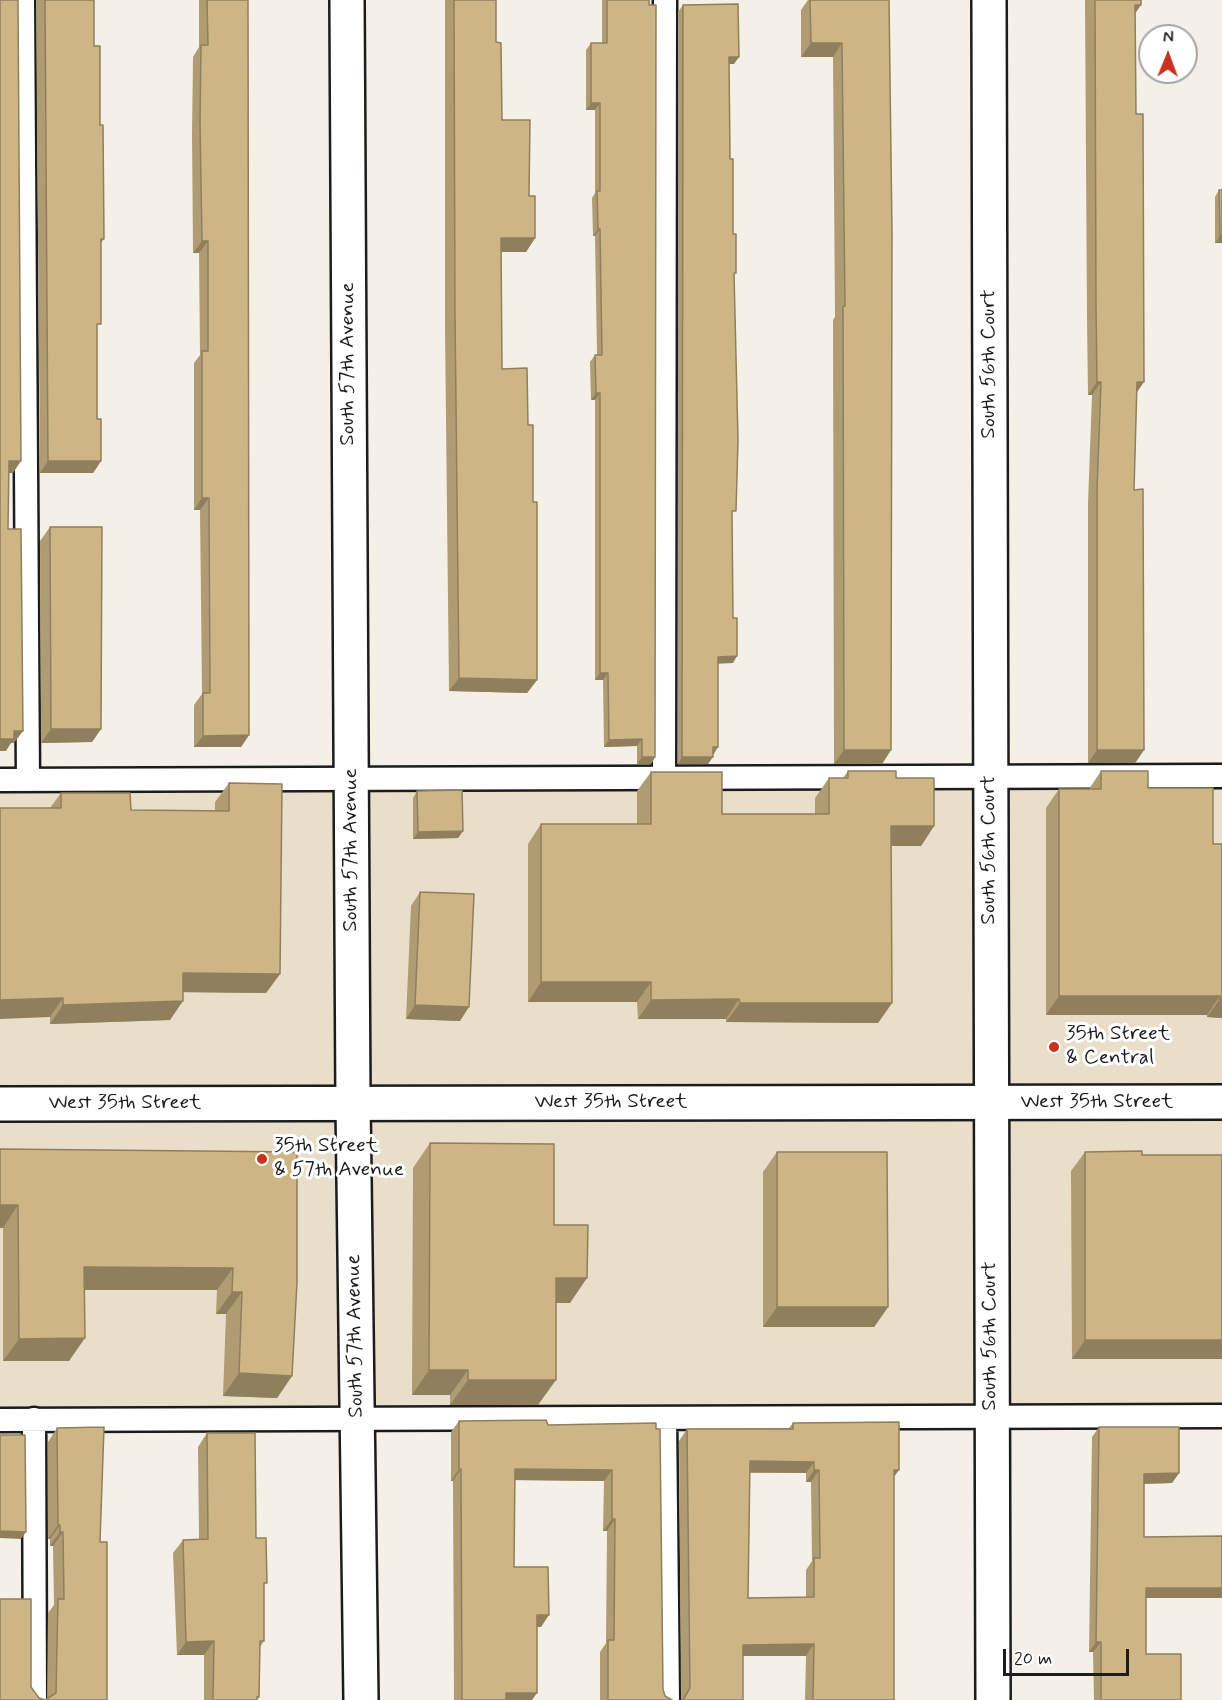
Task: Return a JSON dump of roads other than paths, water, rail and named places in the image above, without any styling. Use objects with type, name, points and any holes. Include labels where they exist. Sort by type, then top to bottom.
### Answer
[{"type":"street","name":"South 57th Avenue","points":[[347,0],[353,1104],[361,1700]]},
{"type":"street","name":"South 56th Court","points":[[989,0],[993,1700]]},
{"type":"street","name":"West 35th Street","points":[[0,1104],[1222,1102]]},
{"type":"lane","points":[[23,0],[28,780]]},
{"type":"lane","points":[[664,778],[665,0]]},
{"type":"lane","points":[[0,780],[1222,776]]},
{"type":"lane","points":[[0,1420],[1222,1416]]},
{"type":"lane","points":[[664,1418],[668,1700]]},
{"type":"lane","points":[[34,1419],[35,1700]]},
{"type":"place","name":"35th Street & Central","points":[[1054,1047]]},
{"type":"place","name":"35th Street & 57th Avenue","points":[[262,1159]]}]
